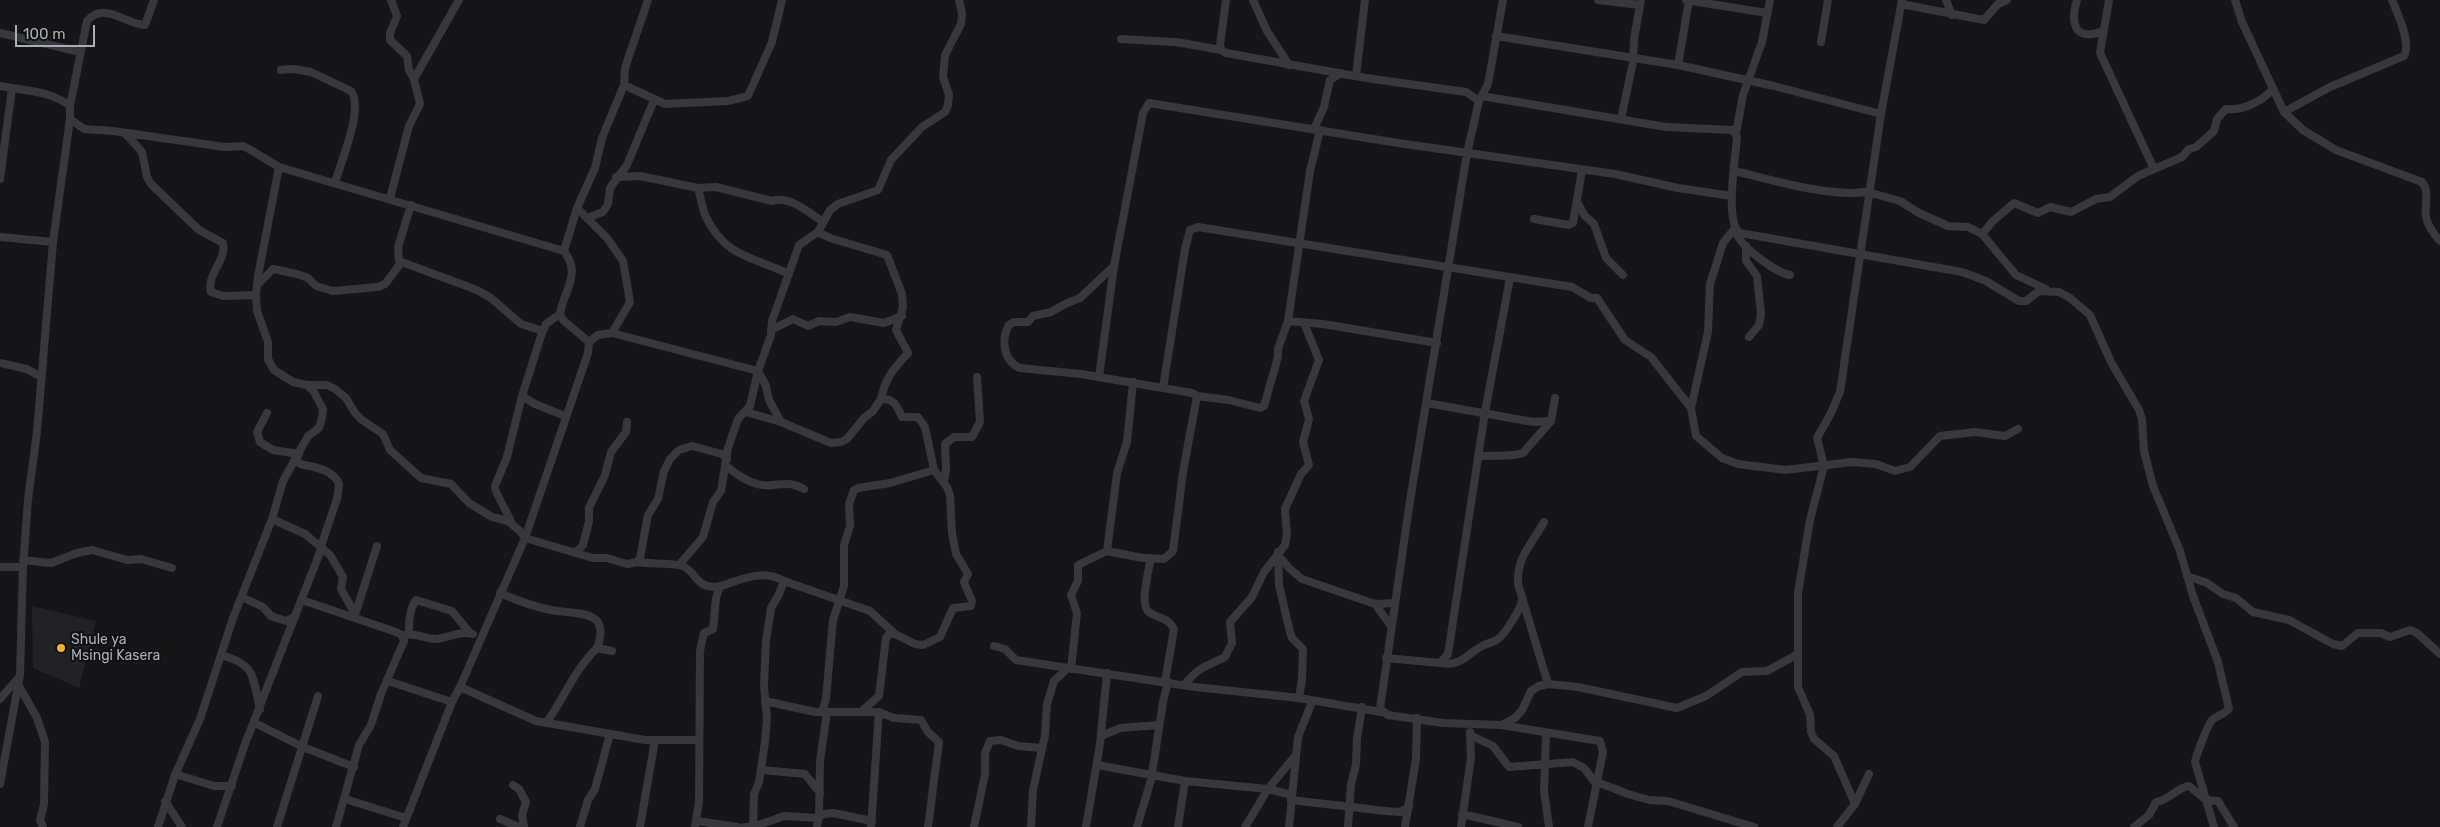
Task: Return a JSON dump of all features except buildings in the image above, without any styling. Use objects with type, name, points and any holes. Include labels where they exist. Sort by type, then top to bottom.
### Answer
[{"type":"street","points":[[0,784],[20,675],[23,564],[53,242],[70,119],[70,106],[84,28],[92,16],[107,13],[138,25],[145,25],[154,0]]},
{"type":"street","points":[[390,0],[397,16],[390,33],[390,40],[406,56],[420,104],[409,126],[390,198]]},
{"type":"street","points":[[414,80],[459,0]]},
{"type":"street","points":[[564,251],[577,208],[595,168],[602,138],[624,85],[625,68],[648,0]]},
{"type":"street","points":[[624,85],[665,104],[728,101],[748,96],[772,42],[782,0]]},
{"type":"street","points":[[679,565],[704,537],[713,502],[720,491],[738,419],[746,412],[754,394],[758,371],[799,245],[818,232],[822,221],[830,210],[838,204],[878,190],[891,160],[922,127],[945,112],[949,94],[943,77],[944,55],[961,24],[962,13],[959,0]]},
{"type":"street","points":[[1221,50],[1226,0]]},
{"type":"street","points":[[1253,0],[1267,31],[1289,65]]},
{"type":"street","points":[[1356,76],[1365,0]]},
{"type":"street","points":[[1381,712],[1386,658],[1467,152],[1480,98],[1488,84],[1504,0]]},
{"type":"street","points":[[1598,0],[1641,3],[1621,119]]},
{"type":"street","points":[[1678,65],[1688,0],[1767,13]]},
{"type":"street","points":[[1770,0],[1762,42],[1747,81],[1736,133],[1732,196],[1738,240],[1782,273],[1790,274]]},
{"type":"street","points":[[1821,42],[1828,0]]},
{"type":"street","points":[[1946,0],[1952,15]]},
{"type":"street","points":[[1855,804],[1834,756],[1814,739],[1811,732],[1810,715],[1798,687],[1797,608],[1803,550],[1824,466],[1817,438],[1840,392],[1859,255],[1902,2],[1952,15],[1986,19],[1998,4],[2007,0]]},
{"type":"street","points":[[2077,0],[2074,11],[2074,26],[2079,32],[2086,34],[2103,30]]},
{"type":"street","points":[[2108,0],[2100,53],[2154,168]]},
{"type":"street","points":[[2235,0],[2242,22],[2272,90],[2284,112],[2303,130],[2336,150],[2422,182],[2425,185],[2427,201],[2425,215],[2440,241]]},
{"type":"street","points":[[2284,112],[2330,87],[2404,56],[2406,46],[2401,22],[2392,0]]},
{"type":"street","points":[[0,33],[80,52]]},
{"type":"street","points":[[1496,36],[1511,40],[1678,65],[1882,114]]},
{"type":"street","points":[[1121,39],[1176,42],[1289,65],[1466,92],[1480,98],[1675,128],[1728,129],[1736,133]]},
{"type":"street","points":[[282,70],[294,69],[311,72],[351,91],[355,96],[354,120],[335,183]]},
{"type":"street","points":[[1114,266],[1080,298],[1064,304],[1051,312],[1033,316],[1028,322],[1014,322],[1009,325],[1004,339],[1012,364],[1020,368],[1133,382],[1192,393],[1198,396],[1229,400],[1260,408],[1264,406],[1278,357],[1278,349],[1288,321],[1317,129],[1330,80],[1341,73]]},
{"type":"street","points":[[0,86],[45,93],[70,106]]},
{"type":"street","points":[[0,179],[2,145],[10,118],[12,88]]},
{"type":"street","points":[[1982,234],[1993,221],[2014,203],[2038,213],[2050,207],[2071,212],[2096,199],[2110,197],[2138,176],[2182,157],[2209,137],[2214,131],[2221,113],[2226,109],[2243,108],[2260,100],[2272,90]]},
{"type":"street","points":[[588,218],[603,212],[608,204],[610,188],[616,177],[627,165],[654,100]]},
{"type":"street","points":[[1099,377],[1114,266],[1143,113],[1148,103],[1582,170],[1732,196]]},
{"type":"street","points":[[70,119],[84,129],[225,147],[243,146],[279,167],[390,198],[564,251],[572,263],[573,271],[560,314],[546,324],[543,331],[522,396],[507,457],[494,486],[494,491],[507,510],[512,524],[526,538],[593,558],[607,558],[627,564],[637,562],[653,565],[679,565],[691,572],[699,583],[705,586],[720,586],[764,574],[772,574],[784,581],[822,592],[840,601],[870,611],[895,634],[915,644],[923,645],[940,637],[953,608],[971,606],[972,601],[964,582],[968,574],[956,554],[952,533],[950,495],[944,481],[934,470],[925,427],[916,416],[902,417],[895,403],[888,398],[881,399]]},
{"type":"street","points":[[125,133],[142,152],[147,177],[151,184],[199,230],[223,243],[224,250],[212,278],[210,292],[223,296],[256,295]]},
{"type":"street","points":[[279,167],[256,295],[257,311],[268,342],[268,359],[271,364],[285,378],[307,385],[327,385],[335,389],[346,398],[355,413],[383,434],[390,450],[421,478],[450,484],[460,495],[489,516],[512,524]]},
{"type":"street","points":[[1534,219],[1569,225],[1575,220],[1582,170]]},
{"type":"street","points":[[1735,171],[1807,188],[1871,192],[1900,201],[1919,213],[1948,226],[1968,228],[1982,234],[2016,275],[2070,298],[2090,315],[2111,362],[2139,410],[2142,419],[2144,451],[2153,486],[2180,551],[2218,662],[2230,706],[2227,712],[2212,721],[2205,730],[2202,745],[2195,762],[2214,827]]},
{"type":"street","points":[[616,177],[640,176],[698,188],[716,187],[764,200],[789,200],[822,221]]},
{"type":"street","points":[[698,188],[705,216],[724,244],[735,252],[789,274]]},
{"type":"street","points":[[1577,202],[1585,216],[1594,224],[1606,258],[1623,275]]},
{"type":"street","points":[[411,205],[398,247],[397,258],[401,263],[477,290],[491,298],[521,324],[543,331]]},
{"type":"street","points":[[577,208],[607,238],[623,261],[630,302],[612,333]]},
{"type":"street","points":[[1163,388],[1185,249],[1190,230],[1198,227],[1572,287],[1591,298],[1597,298],[1625,340],[1650,357],[1690,408]]},
{"type":"street","points":[[1735,229],[1743,234],[1859,255],[1887,257],[1926,267],[1962,272],[1992,284],[2019,301],[2026,301],[2039,291],[2050,291]]},
{"type":"street","points":[[1735,229],[1723,243],[1710,284],[1708,332],[1690,408],[1696,436],[1722,458],[1738,464],[1770,469],[1824,466],[1851,462],[1876,464],[1895,471],[1901,471],[1910,467],[1940,436],[1975,432],[2005,436],[2018,429]]},
{"type":"street","points":[[746,412],[781,422],[820,440],[830,443],[841,442],[847,439],[864,418],[873,411],[881,399],[889,375],[902,357],[908,353],[896,330],[902,316],[902,294],[887,256],[818,232]]},
{"type":"street","points":[[0,237],[53,242]]},
{"type":"street","points":[[1746,246],[1746,261],[1757,276],[1760,314],[1759,325],[1749,337]]},
{"type":"street","points":[[257,285],[273,269],[297,274],[316,286],[333,291],[378,287],[384,284],[401,263]]},
{"type":"street","points":[[1440,662],[1448,654],[1485,412],[1510,278]]},
{"type":"street","points":[[560,314],[563,320],[589,342]]},
{"type":"street","points":[[771,330],[793,319],[808,326],[819,321],[836,322],[850,317],[882,323],[902,316]]},
{"type":"street","points":[[1288,321],[1437,343]]},
{"type":"street","points":[[1184,685],[1195,672],[1206,664],[1225,657],[1232,642],[1230,622],[1252,596],[1264,572],[1285,545],[1288,534],[1285,509],[1309,464],[1303,442],[1310,419],[1304,401],[1319,360],[1304,323]]},
{"type":"street","points":[[403,827],[452,702],[526,538],[565,416],[588,353],[589,342],[598,335],[612,333],[758,371],[766,386],[769,400],[781,422]]},
{"type":"street","points":[[0,362],[27,370],[41,377]]},
{"type":"street","points":[[944,481],[946,469],[945,444],[954,437],[972,437],[979,428],[977,376]]},
{"type":"street","points":[[1107,551],[1117,473],[1127,442],[1133,382]]},
{"type":"street","points":[[158,827],[165,801],[200,719],[221,655],[272,519],[283,481],[308,436],[319,428],[323,409],[314,392],[307,385]]},
{"type":"street","points":[[522,396],[534,404],[565,416]]},
{"type":"street","points":[[1031,827],[1033,790],[1047,721],[1047,704],[1050,691],[1054,681],[1069,668],[1077,613],[1071,595],[1078,581],[1078,565],[1107,551],[1164,559],[1173,551],[1183,472],[1198,396]]},
{"type":"street","points":[[1478,456],[1495,454],[1518,455],[1523,453],[1550,421],[1555,398]]},
{"type":"street","points":[[1427,403],[1533,422],[1550,421]]},
{"type":"street","points":[[267,413],[257,432],[260,442],[273,450],[298,456]]},
{"type":"street","points":[[576,552],[583,545],[589,522],[589,508],[607,469],[611,452],[626,432],[626,422]]},
{"type":"street","points":[[637,562],[642,552],[648,515],[662,491],[664,471],[670,459],[686,446],[722,454],[737,475],[758,484],[773,485],[788,482],[804,488]]},
{"type":"street","points":[[217,827],[245,744],[255,723],[302,600],[337,499],[339,484],[332,475],[314,466],[300,464],[298,456]]},
{"type":"street","points":[[817,827],[820,761],[833,620],[840,601],[845,571],[845,539],[850,526],[848,504],[854,490],[890,483],[934,470]]},
{"type":"street","points":[[272,519],[305,534],[322,546],[341,572],[343,577],[341,589],[355,615]]},
{"type":"street","points":[[1544,522],[1523,554],[1519,564],[1518,584],[1548,684]]},
{"type":"street","points":[[355,615],[376,546]]},
{"type":"street","points":[[0,567],[51,563],[77,552],[92,550],[127,560],[140,559],[172,568]]},
{"type":"street","points":[[1279,554],[1290,569],[1302,579],[1375,604],[1395,602]]},
{"type":"street","points":[[1279,554],[1279,585],[1286,617],[1292,638],[1303,649],[1302,680],[1299,698]]},
{"type":"street","points":[[1137,827],[1152,775],[1174,629],[1170,622],[1150,613],[1146,608],[1146,579],[1151,558]]},
{"type":"street","points":[[2187,576],[2207,583],[2223,594],[2236,598],[2253,612],[2289,620],[2333,644],[2342,646],[2358,633],[2381,633],[2390,636],[2410,630],[2417,633],[2440,654]]},
{"type":"street","points":[[753,827],[754,794],[762,770],[767,718],[765,663],[771,608],[780,594],[784,581]]},
{"type":"street","points":[[720,586],[716,598],[713,629],[704,633],[700,651],[699,801],[696,824],[738,827]]},
{"type":"street","points":[[500,594],[549,610],[590,615],[597,622],[601,632],[597,648],[582,663],[560,704],[547,722]]},
{"type":"street","points":[[242,597],[262,607],[271,616],[286,620],[295,617]]},
{"type":"street","points":[[1386,658],[1440,662],[1450,665],[1458,663],[1476,650],[1500,638],[1505,628],[1516,616],[1522,598]]},
{"type":"street","points":[[302,600],[355,615],[406,634],[434,639],[464,632],[482,637]]},
{"type":"street","points":[[336,827],[354,767],[358,744],[371,724],[404,641],[416,600],[452,612],[470,633]]},
{"type":"street","points":[[1375,604],[1391,626]]},
{"type":"street","points":[[862,711],[879,696],[886,638],[895,634]]},
{"type":"street","points":[[994,646],[1005,649],[1016,660],[1184,685],[1362,707],[1388,715],[1462,724],[1501,725],[1546,734],[1600,740],[1604,752],[1588,827]]},
{"type":"street","points":[[597,648],[612,651]]},
{"type":"street","points":[[1501,725],[1515,718],[1522,710],[1531,691],[1548,684],[1578,687],[1677,708],[1706,696],[1742,672],[1767,671],[1798,654]]},
{"type":"street","points":[[221,655],[239,660],[251,672],[255,681],[260,709]]},
{"type":"street","points":[[1086,827],[1101,736],[1107,673]]},
{"type":"street","points":[[0,699],[20,675]]},
{"type":"street","points":[[388,681],[452,702]]},
{"type":"street","points":[[18,684],[38,718],[45,742],[44,804],[40,820],[43,827]]},
{"type":"street","points":[[460,687],[536,721],[655,740],[672,738],[698,740]]},
{"type":"street","points":[[277,827],[318,696]]},
{"type":"street","points":[[765,701],[805,711],[879,712],[894,718],[922,720],[928,732],[939,742],[928,827]]},
{"type":"street","points":[[1289,827],[1298,737],[1312,702]]},
{"type":"street","points":[[1348,827],[1351,785],[1356,764],[1357,739],[1362,707]]},
{"type":"street","points":[[745,827],[753,827],[784,816],[819,816],[833,813],[872,824],[879,712]]},
{"type":"street","points":[[1405,827],[1416,751],[1417,718]]},
{"type":"street","points":[[255,723],[303,747],[354,767]]},
{"type":"street","points":[[1461,827],[1471,758],[1470,735],[1467,726],[1462,724]]},
{"type":"street","points":[[1101,736],[1120,728],[1159,725]]},
{"type":"street","points":[[580,827],[588,800],[595,789],[610,734]]},
{"type":"street","points":[[1546,734],[1543,765],[1544,791],[1549,827]]},
{"type":"street","points":[[1470,735],[1493,746],[1509,768],[1573,762],[1584,768],[1597,783],[1649,800],[1668,801],[1754,827]]},
{"type":"street","points":[[640,827],[655,740]]},
{"type":"street","points":[[974,827],[984,774],[985,753],[990,741],[1001,740],[1018,746],[1042,748]]},
{"type":"street","points":[[1245,827],[1268,789],[1295,756]]},
{"type":"street","points":[[1097,765],[1184,781],[1268,789],[1292,797],[1349,806],[1400,812],[1409,807]]},
{"type":"street","points":[[762,770],[805,774],[820,793]]},
{"type":"street","points":[[176,774],[214,786],[232,786]]},
{"type":"street","points":[[1837,827],[1855,804],[1869,774]]},
{"type":"street","points":[[1178,827],[1184,781]]},
{"type":"street","points":[[513,785],[519,789],[526,802],[522,815],[524,827]]},
{"type":"street","points":[[2134,827],[2149,815],[2156,802],[2169,799],[2179,789],[2186,786],[2191,786],[2206,800],[2218,801],[2234,827]]},
{"type":"street","points":[[345,799],[406,818]]},
{"type":"street","points":[[165,801],[182,827]]},
{"type":"street","points":[[1462,814],[1518,827]]},
{"type":"street","points":[[500,820],[519,827]]},
{"type":"shaded area","points":[[32,606],[96,621],[79,688],[33,668]]},
{"type":"place","name":"Shule ya Msingi Kasera","points":[[61,648]]}]
